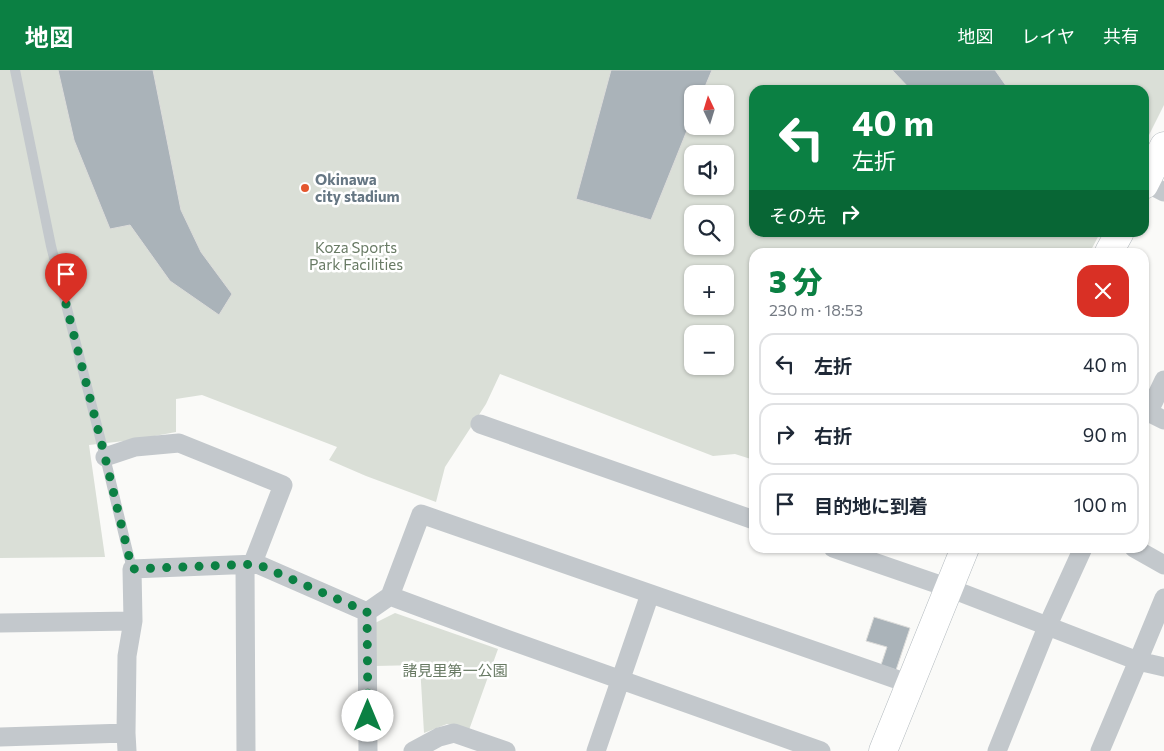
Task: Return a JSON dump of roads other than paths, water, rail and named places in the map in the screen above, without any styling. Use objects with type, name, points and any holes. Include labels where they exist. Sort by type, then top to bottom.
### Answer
[{"type":"street","points":[[1151,187],[1164,146]]},
{"type":"street","points":[[1111,248],[1117,237]]},
{"type":"street","points":[[1149,407],[1153,403],[1164,380]]},
{"type":"street","points":[[1149,413],[1164,420]]},
{"type":"street","points":[[480,424],[749,518]]},
{"type":"street","points":[[105,457],[135,447],[179,443],[283,485],[249,565],[246,751]]},
{"type":"street","points":[[367,612],[390,596],[421,514],[910,684]]},
{"type":"street","points":[[848,553],[949,588],[1138,661],[1164,667]]},
{"type":"street","points":[[883,751],[963,553]]},
{"type":"street","points":[[997,751],[1047,626],[1082,553]]},
{"type":"street","points":[[1143,553],[1164,565]]},
{"type":"street","points":[[0,737],[127,742],[127,656],[133,621],[132,569],[257,564],[367,612]]},
{"type":"street","points":[[596,751],[650,594]]},
{"type":"street","points":[[390,596],[821,751]]},
{"type":"street","points":[[1100,751],[1164,598]]},
{"type":"street","points":[[367,612],[368,751]]},
{"type":"street","points":[[0,623],[133,621]]},
{"type":"street","points":[[413,751],[454,733],[506,751]]},
{"type":"lane","points":[[15,70],[51,246],[132,569]]},
{"type":"place","name":"Okinawa city stadium","points":[[305,188]]},
{"type":"park label","name":"Koza Sports Park Facilities","points":[[356,256]]},
{"type":"park label","name":"諸見里第一公園","points":[[455,670]]}]
